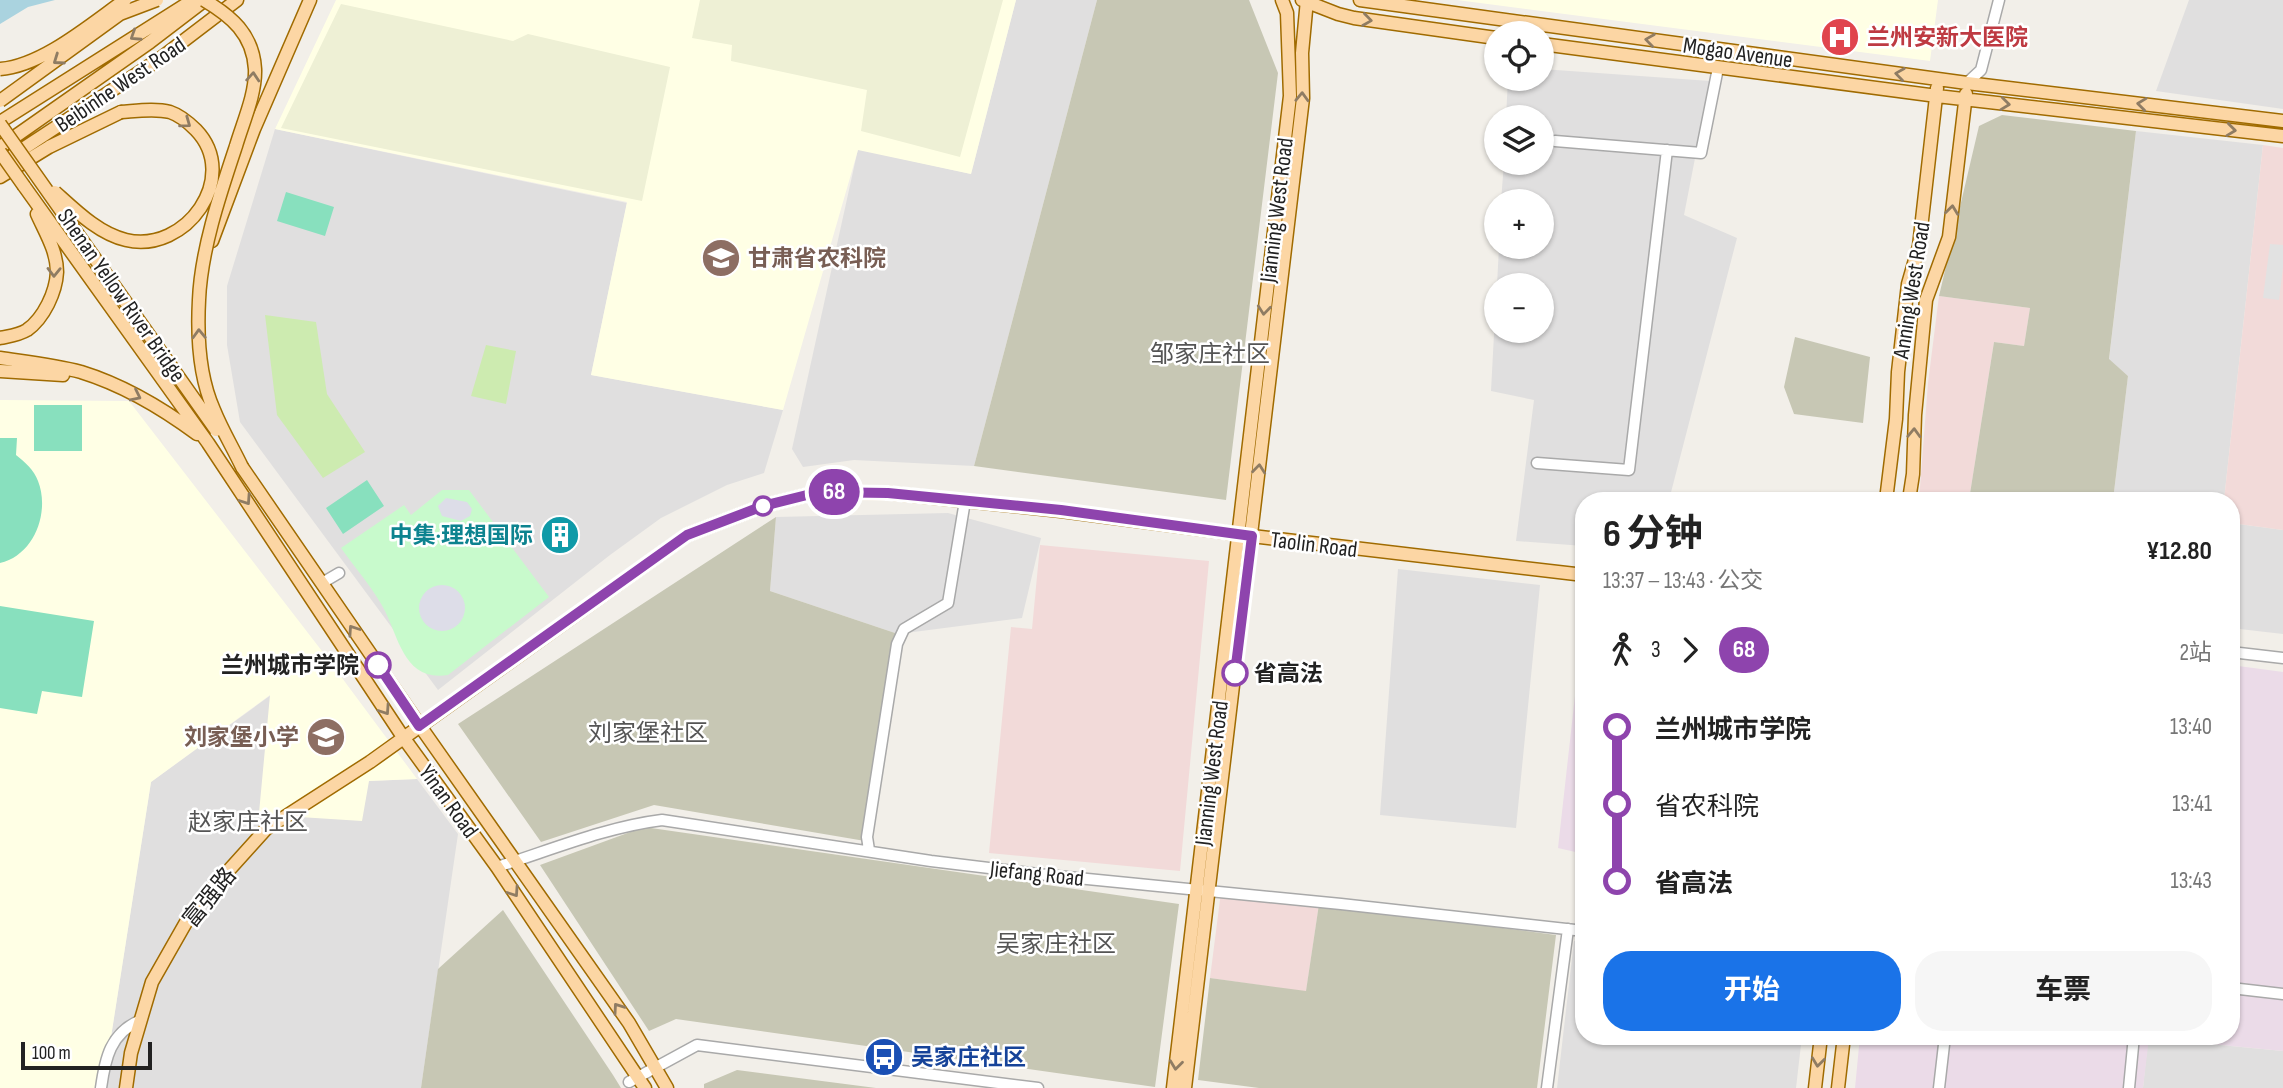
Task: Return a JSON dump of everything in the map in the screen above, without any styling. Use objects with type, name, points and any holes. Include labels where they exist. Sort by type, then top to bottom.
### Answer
[{"type":"main road","points":[[0,69],[23,64],[48,52],[125,0]]},
{"type":"main road","points":[[0,101],[120,14],[157,0]]},
{"type":"main road","points":[[0,123],[193,0]]},
{"type":"main road","points":[[204,0],[229,15],[247,39],[255,68],[251,98],[219,199],[199,298],[199,341],[203,375],[213,409],[242,467]]},
{"type":"main road","name":"Beibinhe West Road","points":[[0,149],[204,0]]},
{"type":"main road","name":"Beibinhe West Road","points":[[0,164],[161,58],[237,0]]},
{"type":"main road","points":[[205,261],[254,129],[310,0]]},
{"type":"main road","name":"Jianning West Road","points":[[1246,536],[1290,96],[1287,13],[1282,0]]},
{"type":"main road","points":[[1287,13],[1303,0],[1354,18],[1484,36]]},
{"type":"main road","name":"Jianning West Road","points":[[1173,1088],[1202,890],[1303,98],[1303,0]]},
{"type":"main road","name":"Mogao Avenue","points":[[1360,0],[1968,83],[2283,121]]},
{"type":"main road","points":[[1412,0],[1432,10]]},
{"type":"main road","name":"Mogao Avenue","points":[[1554,46],[1937,96],[2283,136]]},
{"type":"main road","name":"Anning West Road","points":[[1887,492],[1908,284],[1919,246],[1938,79]]},
{"type":"main road","name":"Anning West Road","points":[[1910,492],[1926,300],[1949,237],[1968,83]]},
{"type":"main road","points":[[0,176],[49,147],[121,112],[169,112],[189,123],[204,139],[212,157],[211,185],[200,211],[180,230],[154,241],[126,240],[100,229],[39,178]]},
{"type":"main road","points":[[49,147],[74,115]]},
{"type":"main road","name":"Shenan Yellow River Bridge","points":[[0,123],[242,467]]},
{"type":"main road","name":"Shenan Yellow River Bridge","points":[[0,149],[208,443]]},
{"type":"main road","points":[[0,338],[26,330],[34,323],[52,297],[57,271],[52,247],[24,186]]},
{"type":"main road","points":[[0,358],[81,372],[113,385],[167,412],[208,443]]},
{"type":"main road","points":[[0,371],[65,375],[113,385]]},
{"type":"main road","name":"Yinan Road","points":[[208,443],[403,737],[497,867],[637,1082]]},
{"type":"main road","name":"Yinan Road","points":[[242,467],[419,726],[629,1023],[667,1088]]},
{"type":"main road","name":"Taolin Road","points":[[403,737],[687,535],[763,506],[819,492],[888,493],[1061,510],[1246,536],[1575,574]]},
{"type":"main road","name":"富强路","points":[[126,1088],[131,1053],[152,982],[193,910],[266,829],[370,762],[403,737]]},
{"type":"main road","name":"Jianning West Road","points":[[1185,1088],[1202,890]]},
{"type":"main road","points":[[1815,1088],[1820,1045]]},
{"type":"main road","points":[[1838,1088],[1843,1045]]},
{"type":"street","points":[[1968,83],[1980,70],[1999,0]]},
{"type":"street","points":[[1555,141],[1701,153],[1717,68]]},
{"type":"street","points":[[1537,463],[1629,470],[1667,150]]},
{"type":"street","points":[[869,850],[867,837],[897,644],[904,629],[948,603],[965,501]]},
{"type":"street","points":[[322,583],[339,573]]},
{"type":"street","points":[[2240,653],[2283,658]]},
{"type":"street","name":"Jiefang Road","points":[[497,867],[609,831],[662,820],[982,867],[1575,930]]},
{"type":"street","points":[[1548,1088],[1568,929]]},
{"type":"street","points":[[2240,989],[2283,994]]},
{"type":"street","points":[[101,1088],[110,1046],[119,1034],[141,1020]]},
{"type":"street","points":[[637,1082],[655,1065],[697,1045],[1038,1088]]},
{"type":"street","points":[[1939,1088],[1944,1045]]},
{"type":"street","points":[[2129,1088],[2133,1045]]},
{"type":"shaded area","name":"甘肃省农科院","points":[[336,0],[1016,0],[971,174],[858,150],[783,410],[591,375],[627,202],[275,129]]},
{"type":"shaded area","points":[[700,0],[1003,0],[960,157],[861,131],[867,90],[731,61],[732,45],[692,38]]},
{"type":"shaded area","points":[[1016,0],[1097,0],[974,466],[854,460],[803,467],[792,449],[858,149],[971,174]]},
{"type":"shaded area","points":[[1097,0],[1249,0],[1278,73],[1226,500],[974,466]]},
{"type":"shaded area","name":"兰州安新大医院","points":[[1457,0],[1938,0],[1930,61]]},
{"type":"shaded area","points":[[2189,0],[2283,0],[2283,109],[2156,91]]},
{"type":"shaded area","points":[[341,4],[513,41],[528,34],[670,67],[642,201],[281,128]]},
{"type":"shaded area","points":[[1554,70],[1710,81],[1684,215],[1737,238],[1671,492],[1575,492],[1575,545],[1516,541],[1534,400],[1491,391],[1494,343],[1554,343],[1554,273],[1498,273],[1498,259],[1554,259],[1554,189],[1502,189],[1503,175],[1554,175],[1554,105],[1507,105],[1507,91],[1554,91]]},
{"type":"shaded area","points":[[2002,115],[2136,131],[2109,359],[2128,376],[2114,492],[1970,492],[1994,342],[2024,346],[2030,308],[1939,296],[1979,126]]},
{"type":"shaded area","name":"中集·理想国际","points":[[275,129],[627,203],[591,375],[783,410],[764,473],[727,485],[661,518],[438,690],[240,422],[227,345],[227,286]]},
{"type":"shaded area","points":[[2136,131],[2263,145],[2225,492],[2114,492],[2128,376],[2109,360]]},
{"type":"shaded area","points":[[2263,145],[2283,148],[2283,530],[2240,524],[2240,492],[2225,492]]},
{"type":"shaded area","points":[[2270,244],[2283,245],[2279,300],[2263,298]]},
{"type":"shaded area","points":[[1939,296],[2030,308],[2024,346],[1994,342],[1970,492],[1920,492],[1928,383]]},
{"type":"shaded area","points":[[1795,337],[1870,357],[1863,423],[1794,414],[1784,387]]},
{"type":"shaded area","name":"兰州城市学院","points":[[0,400],[129,401],[417,779],[369,781],[362,821],[259,813],[270,695],[151,782],[103,1088],[0,1088]]},
{"type":"shaded area","points":[[446,498],[467,502],[472,509],[470,516],[461,521],[442,516],[438,506]]},
{"type":"shaded area","points":[[948,513],[1041,538],[1022,618],[898,634],[770,591],[776,517]]},
{"type":"shaded area","points":[[776,517],[770,591],[898,634],[865,841],[654,805],[541,842],[458,724]]},
{"type":"shaded area","points":[[2240,524],[2283,530],[2283,634],[2240,629]]},
{"type":"shaded area","points":[[1040,545],[1209,561],[1180,871],[989,853],[1011,627],[1032,629]]},
{"type":"shaded area","points":[[1398,569],[1540,585],[1516,828],[1380,815]]},
{"type":"shaded area","points":[[442,585],[458,592],[465,608],[458,624],[442,631],[426,624],[419,608],[426,592]]},
{"type":"shaded area","points":[[2240,666],[2283,672],[2283,1051],[2221,1045],[2240,1045]]},
{"type":"shaded area","points":[[271,695],[368,781],[417,779],[458,834],[421,1088],[103,1088],[151,782]]},
{"type":"shaded area","points":[[1575,696],[1575,852],[1558,848]]},
{"type":"shaded area","points":[[644,827],[1179,904],[1155,1087],[676,1019],[649,1031],[540,865]]},
{"type":"shaded area","points":[[1221,892],[1319,904],[1306,992],[1210,978]]},
{"type":"shaded area","points":[[1319,904],[1556,935],[1537,1088],[1259,1088],[1198,1080],[1210,978],[1306,991]]},
{"type":"shaded area","points":[[503,910],[621,1088],[421,1088],[438,969]]},
{"type":"shaded area","points":[[1574,941],[1575,1045],[1801,1045],[1796,1088],[1557,1088]]},
{"type":"shaded area","points":[[1859,1045],[2148,1045],[2143,1088],[1855,1088]]},
{"type":"shaded area","points":[[2147,1045],[2221,1045],[2283,1051],[2283,1088],[2143,1088]]},
{"type":"shaded area","points":[[737,1070],[876,1088],[704,1088],[704,1084]]},
{"type":"green space","points":[[286,192],[334,207],[325,236],[277,221]]},
{"type":"green space","points":[[265,315],[316,322],[327,394],[365,452],[323,478],[277,415]]},
{"type":"green space","points":[[486,345],[516,351],[506,404],[471,396]]},
{"type":"green space","points":[[34,405],[82,405],[82,451],[34,451]]},
{"type":"green space","points":[[0,438],[17,438],[16,455],[29,466],[36,477],[42,505],[37,530],[31,541],[22,551],[0,563]]},
{"type":"green space","points":[[367,480],[384,506],[343,534],[326,508]]},
{"type":"green space","points":[[442,490],[469,490],[549,597],[448,675],[434,675],[422,672],[406,656],[381,603],[341,548],[404,505],[411,515]]},
{"type":"green space","points":[[0,606],[94,621],[82,697],[42,691],[37,714],[0,708]]},
{"type":"water","points":[[0,0],[55,0],[28,7],[0,24]]},
{"type":"bus line","name":"68","points":[[378,665],[419,726],[687,535],[763,506],[819,492],[888,493],[1061,510],[1252,536],[1235,673]]},
{"type":"place","name":"兰州安新大医院","points":[[1840,37]]},
{"type":"place","name":"甘肃省农科院","points":[[721,258]]},
{"type":"place","name":"中集·理想国际","points":[[560,535]]},
{"type":"place","name":"兰州城市学院","points":[[378,665]]},
{"type":"place","name":"省高法","points":[[1235,673]]},
{"type":"place","name":"刘家堡小学","points":[[326,737]]},
{"type":"place","name":"吴家庄社区","points":[[884,1057]]},
{"type":"district","name":"邹家庄社区","points":[[1210,354]]},
{"type":"district","name":"刘家堡社区","points":[[648,733]]},
{"type":"district","name":"赵家庄社区","points":[[248,822]]},
{"type":"district","name":"吴家庄社区","points":[[1056,944]]}]
